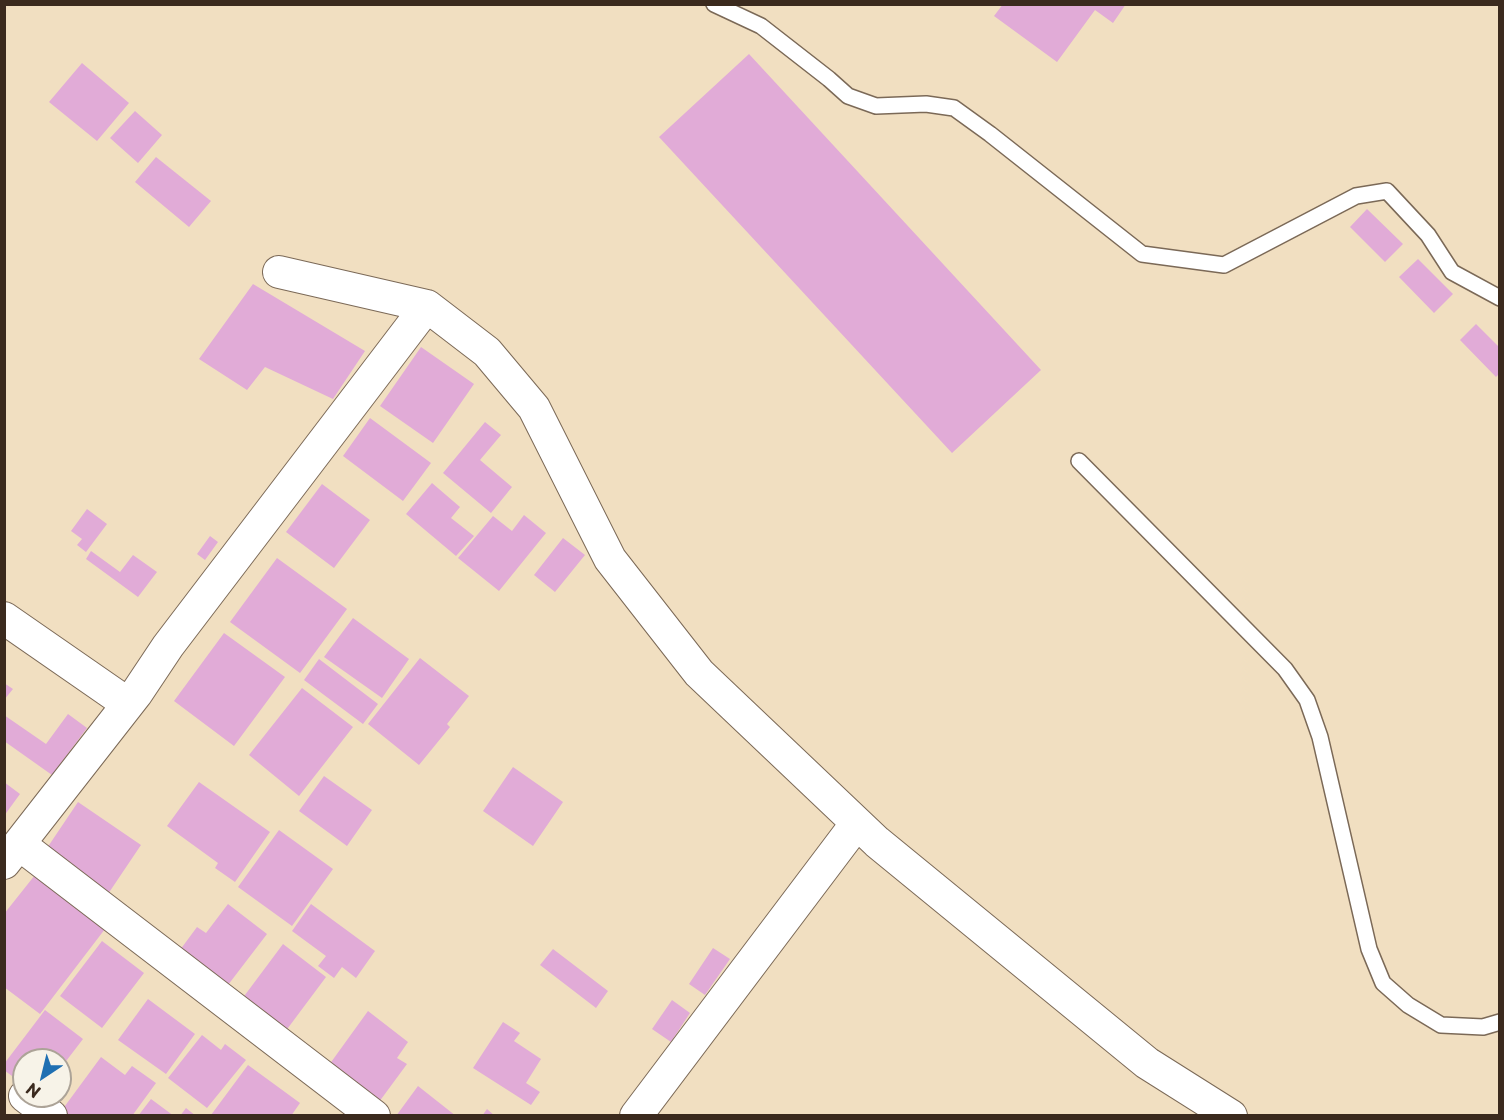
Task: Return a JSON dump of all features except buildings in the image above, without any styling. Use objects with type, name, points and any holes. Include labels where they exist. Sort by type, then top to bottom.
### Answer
[{"type":"street","points":[[279,272],[427,306],[487,352],[534,408],[610,559],[699,673],[877,843],[1147,1063],[1231,1116]]},
{"type":"street","points":[[374,1116],[12,853],[128,704],[168,646],[427,306]]},
{"type":"street","points":[[4,618],[128,704]]},
{"type":"street","points":[[636,1116],[857,823]]},
{"type":"lane","points":[[714,4],[761,26],[830,79],[848,96],[876,106],[926,104],[954,108],[1142,254],[1224,265],[1356,196],[1387,191],[1428,235],[1452,272],[1500,298]]},
{"type":"lane","points":[[1079,461],[1285,669],[1307,700],[1320,737],[1369,949],[1383,983],[1408,1005],[1442,1025],[1483,1027],[1500,1022]]}]
